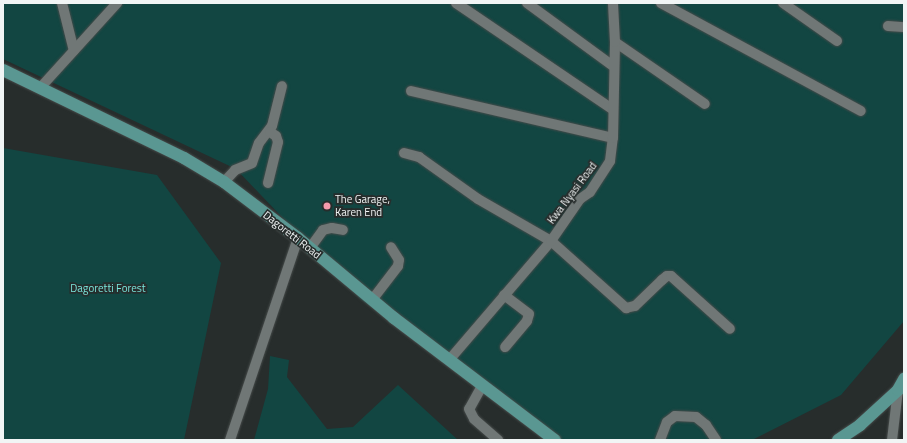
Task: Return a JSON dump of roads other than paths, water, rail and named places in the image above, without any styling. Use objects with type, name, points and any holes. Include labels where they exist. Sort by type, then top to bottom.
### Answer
[{"type":"main road","name":"Dagoretti Road","points":[[3,70],[184,158],[224,182],[298,238],[372,300],[450,359],[482,386],[555,440]]},
{"type":"main road","points":[[838,440],[860,425],[901,384]]},
{"type":"street","points":[[62,3],[74,51]]},
{"type":"street","points":[[40,88],[117,3]]},
{"type":"street","points":[[456,3],[612,108]]},
{"type":"street","points":[[527,3],[613,66]]},
{"type":"street","name":"Kwa Nyasi Road","points":[[450,359],[551,241],[580,199],[590,192],[610,161],[613,138],[612,108],[615,42],[613,3]]},
{"type":"street","points":[[661,3],[861,111]]},
{"type":"street","points":[[783,3],[837,41]]},
{"type":"street","points":[[888,26],[904,27]]},
{"type":"street","points":[[615,42],[705,104]]},
{"type":"street","points":[[224,182],[235,170],[252,163],[259,143],[270,132],[282,86]]},
{"type":"street","points":[[411,91],[613,138]]},
{"type":"street","points":[[268,183],[278,142],[276,136],[270,132]]},
{"type":"street","points":[[404,153],[419,157],[478,199],[551,241],[626,308],[635,306],[662,280],[667,276],[671,276],[730,329]]},
{"type":"street","points":[[310,248],[323,230],[332,228],[343,230]]},
{"type":"street","points":[[230,440],[298,238]]},
{"type":"street","points":[[372,300],[398,266],[399,260],[391,247]]},
{"type":"street","points":[[504,295],[529,314],[527,321],[505,347]]},
{"type":"street","points":[[892,440],[901,384]]},
{"type":"street","points":[[482,386],[469,410],[474,418],[498,440]]},
{"type":"street","points":[[660,440],[667,422],[675,416],[696,417],[706,425],[716,440]]},
{"type":"place","name":"The Garage, Karen End","points":[[327,206]]},
{"type":"park label","name":"Dagoretti Forest","points":[[108,288]]}]
